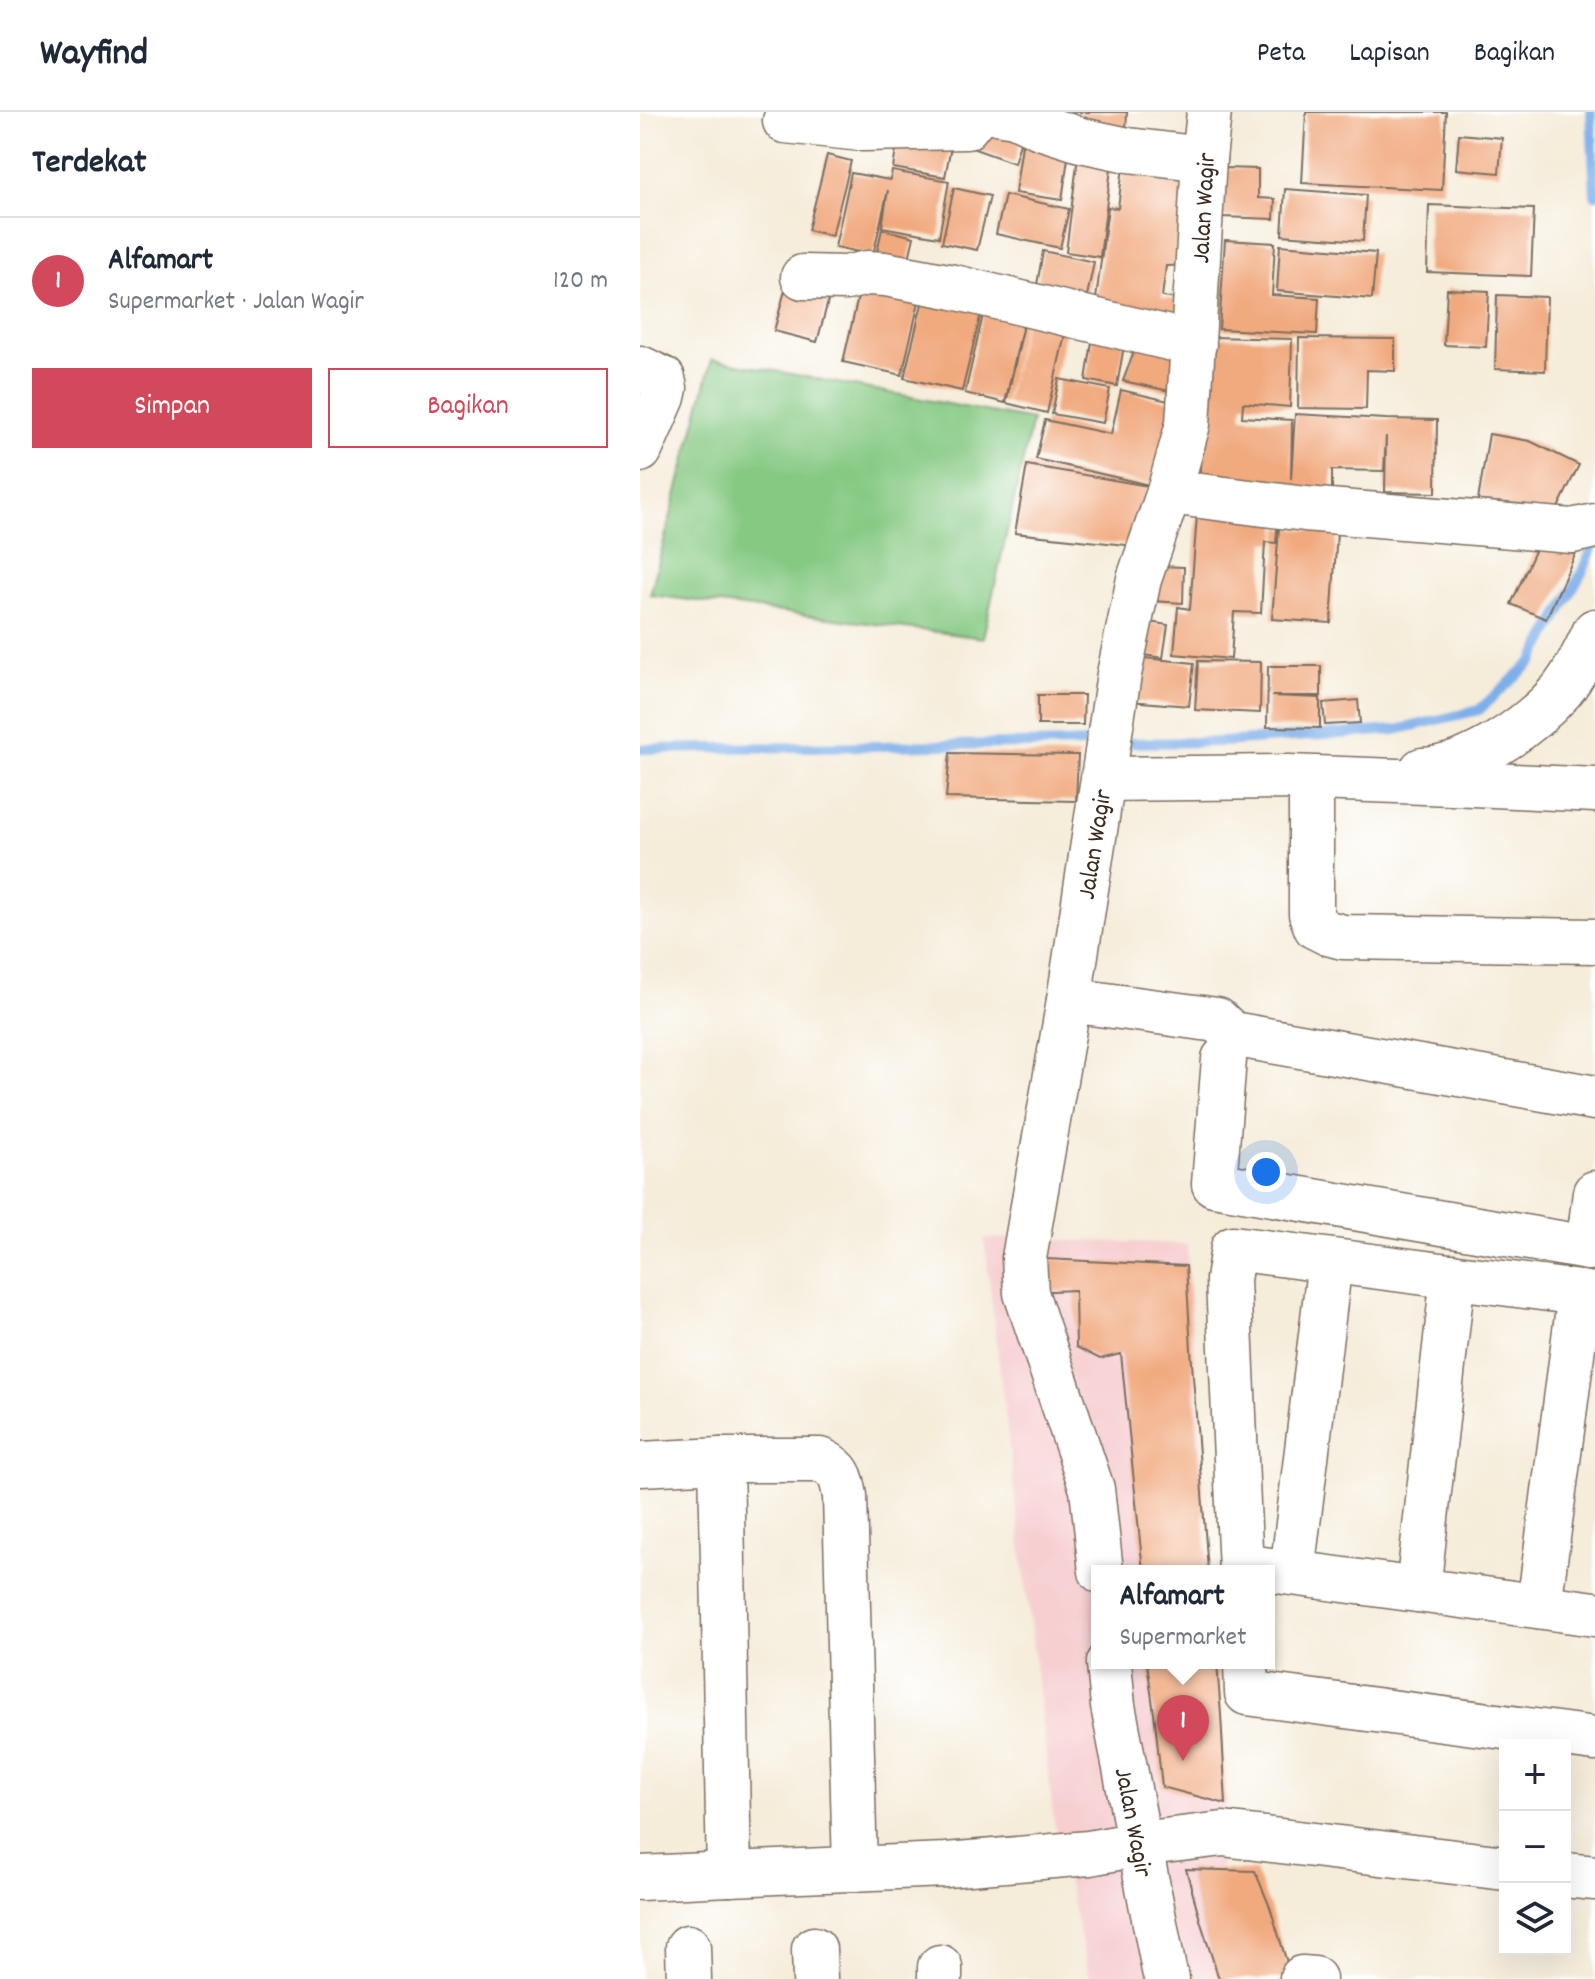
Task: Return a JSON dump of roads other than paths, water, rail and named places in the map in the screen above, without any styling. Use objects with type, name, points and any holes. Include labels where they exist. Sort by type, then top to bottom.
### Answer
[{"type":"street","points":[[785,121],[862,129],[966,127],[978,112]]},
{"type":"street","points":[[997,112],[1015,115],[1081,140],[1128,150],[1204,159]]},
{"type":"street","name":"Jalan Wagir","points":[[1100,1565],[1092,1489],[1026,1293],[1024,1258],[1069,1000],[1119,674],[1139,579],[1188,424],[1209,112]]},
{"type":"street","points":[[803,277],[846,278],[867,273],[885,274],[1194,344]]},
{"type":"street","points":[[640,368],[663,379],[665,388],[640,450]]},
{"type":"street","points":[[1169,492],[1305,509],[1572,531],[1594,526]]},
{"type":"street","points":[[1300,778],[1321,774],[1428,770],[1467,760],[1505,740],[1538,714],[1563,688],[1595,631]]},
{"type":"street","points":[[1104,773],[1437,782],[1595,790]]},
{"type":"street","points":[[1300,778],[1311,914],[1316,927],[1343,937],[1595,941]]},
{"type":"street","points":[[1069,1000],[1220,1040],[1232,1034],[1595,1098]]},
{"type":"street","points":[[1595,1074],[1238,1011],[1220,1040],[1214,1184],[1592,1249],[1595,1193]]},
{"type":"street","points":[[1241,1565],[1228,1280],[1233,1248],[1588,1294],[1539,1606]]},
{"type":"street","points":[[1292,1573],[1330,1261]]},
{"type":"street","points":[[1418,1590],[1453,1276]]},
{"type":"street","points":[[721,1460],[729,1874]]},
{"type":"street","points":[[640,1464],[821,1460],[836,1468],[841,1477],[845,1496],[855,1869]]},
{"type":"street","points":[[1275,1571],[1595,1614]]},
{"type":"street","name":"Jalan Wagir","points":[[1110,1669],[1113,1706],[1167,1979]]},
{"type":"street","points":[[1246,1669],[1247,1693],[1595,1739]]},
{"type":"street","points":[[640,1878],[946,1865],[1073,1855],[1223,1834],[1499,1867]]},
{"type":"street","points":[[1571,1876],[1595,1878]]},
{"type":"waterway","points":[[1591,112],[1595,195]]},
{"type":"waterway","points":[[1118,743],[1222,742],[1396,730],[1479,710],[1533,661],[1584,569],[1595,540]]},
{"type":"waterway","points":[[640,749],[1098,743]]},
{"type":"place","name":"Alfamart","points":[[1183,1761]]}]
